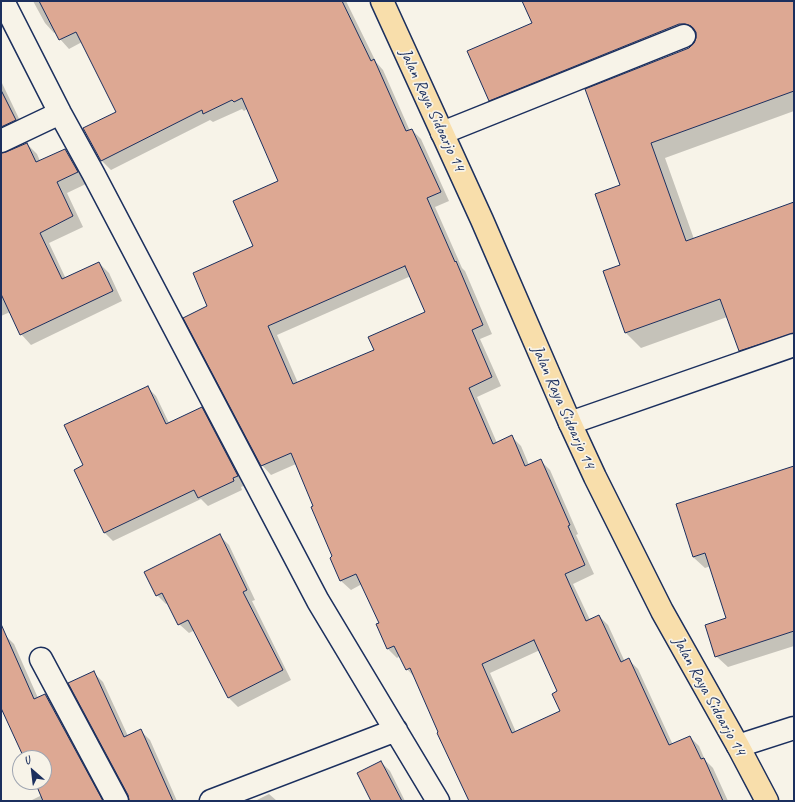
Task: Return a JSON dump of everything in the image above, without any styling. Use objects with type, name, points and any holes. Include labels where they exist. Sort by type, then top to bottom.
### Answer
[{"type":"main road","name":"Jalan Raya Sidoarjo 14","points":[[382,1],[482,220],[595,477],[662,612],[738,746],[767,801]]},
{"type":"street","points":[[3,1],[60,113],[97,180],[318,601],[438,801]]},
{"type":"street","points":[[442,133],[684,36]]},
{"type":"street","points":[[1,140],[60,113]]},
{"type":"street","points":[[570,423],[794,345]]},
{"type":"street","points":[[41,659],[116,801]]},
{"type":"street","points":[[738,746],[794,728]]},
{"type":"street","points":[[211,801],[396,730]]},
{"type":"building","points":[[39,1],[342,1],[371,61],[374,59],[406,131],[412,129],[441,192],[427,198],[483,325],[472,330],[492,377],[469,388],[493,444],[512,435],[525,466],[541,459],[570,525],[568,526],[585,565],[565,574],[586,621],[599,615],[621,662],[629,658],[669,745],[690,736],[701,759],[704,758],[723,801],[469,801],[437,733],[438,732],[410,668],[406,670],[394,646],[387,649],[376,624],[379,623],[356,574],[340,581],[330,558],[332,556],[311,507],[313,506],[291,453],[261,466],[183,318],[207,306],[193,273],[253,246],[233,201],[278,181],[242,98],[234,102],[232,100],[203,114],[202,110],[101,161],[83,128],[116,112],[76,32],[59,40]],"holes":[[[405,266],[425,312],[368,337],[374,350],[293,384],[268,326]],[[534,640],[557,691],[552,694],[560,711],[512,733],[482,664]]]},
{"type":"building","points":[[522,1],[794,1],[794,91],[651,143],[686,241],[794,202],[794,333],[739,351],[720,299],[625,333],[603,271],[620,265],[595,194],[620,185],[585,89],[689,48],[694,43],[696,32],[691,26],[679,24],[489,101],[467,51],[532,23]]},
{"type":"building","points":[[1,90],[16,120],[1,127]]},
{"type":"building","points":[[27,143],[36,162],[65,149],[78,172],[57,182],[73,216],[40,233],[62,279],[99,262],[113,291],[20,335],[1,294],[1,153]]},
{"type":"building","points":[[148,386],[166,424],[202,407],[238,476],[233,478],[234,481],[198,498],[194,490],[104,533],[74,470],[83,465],[64,425]]},
{"type":"building","points":[[794,466],[794,631],[715,657],[705,625],[726,618],[705,553],[693,557],[676,504]]},
{"type":"building","points":[[220,534],[247,590],[243,592],[283,670],[228,698],[188,620],[178,625],[162,593],[156,596],[144,572]]},
{"type":"building","points":[[1,624],[34,699],[45,694],[103,801],[43,801],[38,790],[52,790],[52,750],[20,750],[1,708]]},
{"type":"building","points":[[94,671],[124,737],[141,729],[173,801],[129,801],[128,795],[68,683]]},
{"type":"building","points":[[381,761],[402,801],[371,801],[357,773]]}]
